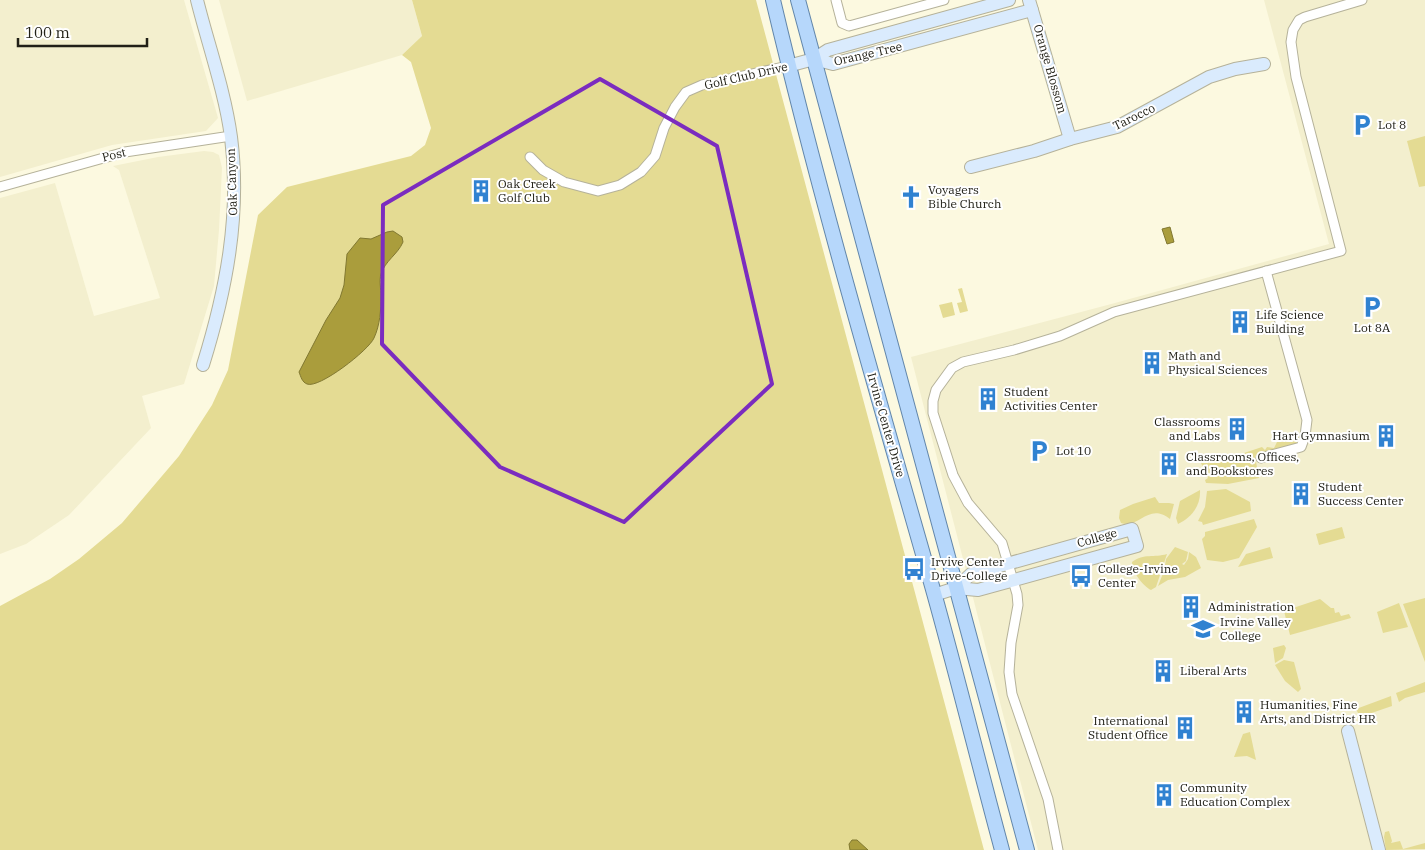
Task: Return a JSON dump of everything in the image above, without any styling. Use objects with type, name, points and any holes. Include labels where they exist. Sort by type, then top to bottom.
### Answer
[{"type":"main road","name":"Irvine Center Drive","points":[[772,0],[788,66],[934,595],[1002,850]]},
{"type":"main road","name":"Irvine Center Drive","points":[[798,0],[1027,850]]},
{"type":"street","name":"Oak Canyon","points":[[197,0],[231,136],[235,184],[233,229],[227,272],[217,320],[203,366]]},
{"type":"street","points":[[836,0],[842,23],[849,26],[944,0]]},
{"type":"street","name":"Orange Tree","points":[[814,59],[828,50],[1009,0]]},
{"type":"street","points":[[1058,850],[1048,799],[1012,694],[1009,672],[1010,643],[1018,605],[1017,594],[1002,544],[958,488],[936,425],[933,407],[936,390],[952,368],[963,362],[1014,350],[1060,336],[1114,312],[1341,251],[1296,77],[1291,42],[1293,30],[1299,20],[1362,0]]},
{"type":"street","name":"Orange Tree","points":[[814,59],[833,64],[1031,5]]},
{"type":"street","name":"Orange Blossom","points":[[1031,5],[1070,139]]},
{"type":"street","name":"Golf Club Drive","points":[[530,156],[543,170],[564,182],[598,191],[620,185],[641,172],[655,156],[664,128],[675,107],[686,92],[702,86],[814,59]]},
{"type":"street","name":"Tarocco","points":[[971,167],[1117,127],[1210,77],[1235,69],[1264,64]]},
{"type":"street","name":"Post","points":[[0,187],[125,152],[231,136]]},
{"type":"street","points":[[1261,458],[1301,447],[1306,436],[1307,420],[1266,270]]},
{"type":"street","name":"College","points":[[934,595],[956,588],[978,590],[1137,546],[1132,529],[971,574],[956,588]]},
{"type":"street","points":[[1348,731],[1379,850]]},
{"type":"highlighted area","points":[[600,79],[717,146],[772,384],[624,522],[500,467],[382,344],[383,205]]},
{"type":"shaded area","points":[[0,0],[184,0],[218,118],[206,131],[112,145],[0,177]]},
{"type":"shaded area","points":[[219,0],[412,0],[422,36],[402,55],[247,101]]},
{"type":"shaded area","points":[[412,0],[756,0],[984,850],[0,850],[0,606],[50,579],[79,559],[122,523],[179,456],[212,405],[228,370],[258,215],[287,187],[411,156],[425,145],[431,128],[411,62],[402,55],[422,36]]},
{"type":"shaded area","name":"Irvine Valley College","points":[[1264,0],[1425,0],[1425,850],[1038,850],[911,357],[1329,244]]},
{"type":"shaded area","points":[[1425,136],[1425,186],[1419,187],[1407,141]]},
{"type":"shaded area","points":[[204,151],[219,155],[222,168],[219,230],[214,286],[184,384],[142,396],[151,428],[69,515],[26,544],[0,554],[0,198],[55,183],[94,316],[160,298],[119,170],[113,166],[158,157]]},
{"type":"shaded area","points":[[1170,227],[1174,242],[1167,244],[1162,229]]},
{"type":"shaded area","points":[[393,231],[402,237],[403,242],[385,265],[381,274],[380,312],[378,328],[374,338],[354,359],[332,375],[313,384],[305,383],[299,372],[326,320],[340,298],[344,285],[347,254],[360,238],[371,239]]},
{"type":"shaded area","points":[[962,288],[968,311],[960,313],[957,303],[962,302],[958,289]]},
{"type":"shaded area","points":[[952,302],[955,315],[943,318],[939,305]]},
{"type":"shaded area","points":[[1297,436],[1300,438],[1296,444],[1255,456],[1259,478],[1228,484],[1206,483],[1205,480],[1208,478],[1201,463],[1223,460],[1262,447],[1265,450],[1267,447],[1274,448],[1277,442]]},
{"type":"shaded area","points":[[1226,489],[1250,502],[1251,511],[1203,525],[1202,522],[1198,521],[1205,507],[1207,491]]},
{"type":"shaded area","points":[[1200,490],[1199,501],[1194,511],[1178,524],[1176,518],[1180,501]]},
{"type":"shaded area","points":[[1155,497],[1159,503],[1174,504],[1170,519],[1156,513],[1150,514],[1134,523],[1121,523],[1119,518],[1120,510]]},
{"type":"shaded area","points":[[1254,519],[1257,527],[1239,558],[1223,562],[1207,560],[1202,539],[1205,536],[1205,532]]},
{"type":"shaded area","points":[[1342,527],[1345,538],[1319,545],[1316,534]]},
{"type":"shaded area","points":[[1175,547],[1188,552],[1186,561],[1182,564],[1184,565],[1188,559],[1189,552],[1196,557],[1201,568],[1185,577],[1168,580],[1158,586],[1166,559]]},
{"type":"shaded area","points":[[1270,547],[1273,558],[1238,567],[1246,554]]},
{"type":"shaded area","points":[[1167,554],[1156,587],[1151,590],[1138,578],[1132,562],[1136,559]]},
{"type":"shaded area","points":[[1425,598],[1425,662],[1403,604]]},
{"type":"shaded area","points":[[1320,599],[1331,608],[1334,608],[1335,613],[1339,612],[1341,616],[1349,614],[1351,618],[1290,635],[1284,611]]},
{"type":"shaded area","points":[[1399,603],[1408,627],[1383,633],[1377,612]]},
{"type":"shaded area","points":[[1284,645],[1286,648],[1283,658],[1275,663],[1273,648]]},
{"type":"shaded area","points":[[1284,660],[1294,662],[1301,689],[1298,692],[1285,681],[1275,665]]},
{"type":"shaded area","points":[[1425,682],[1425,692],[1405,698],[1399,702],[1396,693]]},
{"type":"shaded area","points":[[1391,696],[1392,706],[1360,717],[1356,709]]},
{"type":"shaded area","points":[[1250,732],[1256,760],[1247,756],[1234,757],[1243,734]]},
{"type":"shaded area","points":[[1389,831],[1391,843],[1400,841],[1403,849],[1425,843],[1425,849],[1386,850],[1384,837],[1385,832]]},
{"type":"shaded area","points":[[852,840],[857,840],[868,850],[850,850],[849,844]]},
{"type":"place","name":"Lot 8","points":[[1362,125]]},
{"type":"place","name":"Oak Creek Golf Club","points":[[481,191]]},
{"type":"place","name":"Voyagers Bible Church","points":[[911,197]]},
{"type":"place","name":"Lot 8A","points":[[1372,307]]},
{"type":"place","name":"Life Science Building","points":[[1240,322]]},
{"type":"place","name":"Math and Physical Sciences","points":[[1152,363]]},
{"type":"place","name":"Student Activities Center","points":[[988,399]]},
{"type":"place","name":"Classrooms and Labs","points":[[1237,429]]},
{"type":"place","name":"Hart Gymnasium","points":[[1386,436]]},
{"type":"place","name":"Lot 10","points":[[1039,451]]},
{"type":"place","name":"Classrooms, Offices, and Bookstores","points":[[1169,464]]},
{"type":"place","name":"Student Success Center","points":[[1301,494]]},
{"type":"place","name":"Irvive Center Drive-College","points":[[914,569]]},
{"type":"place","name":"College-Irvine Center","points":[[1081,576]]},
{"type":"place","name":"Administration","points":[[1191,607]]},
{"type":"place","name":"Irvine Valley College","points":[[1203,629]]},
{"type":"place","name":"Liberal Arts","points":[[1163,671]]},
{"type":"place","name":"Humanities, Fine Arts, and District HR","points":[[1244,712]]},
{"type":"place","name":"International Student Office","points":[[1185,728]]},
{"type":"place","name":"Community Education Complex","points":[[1164,795]]}]
